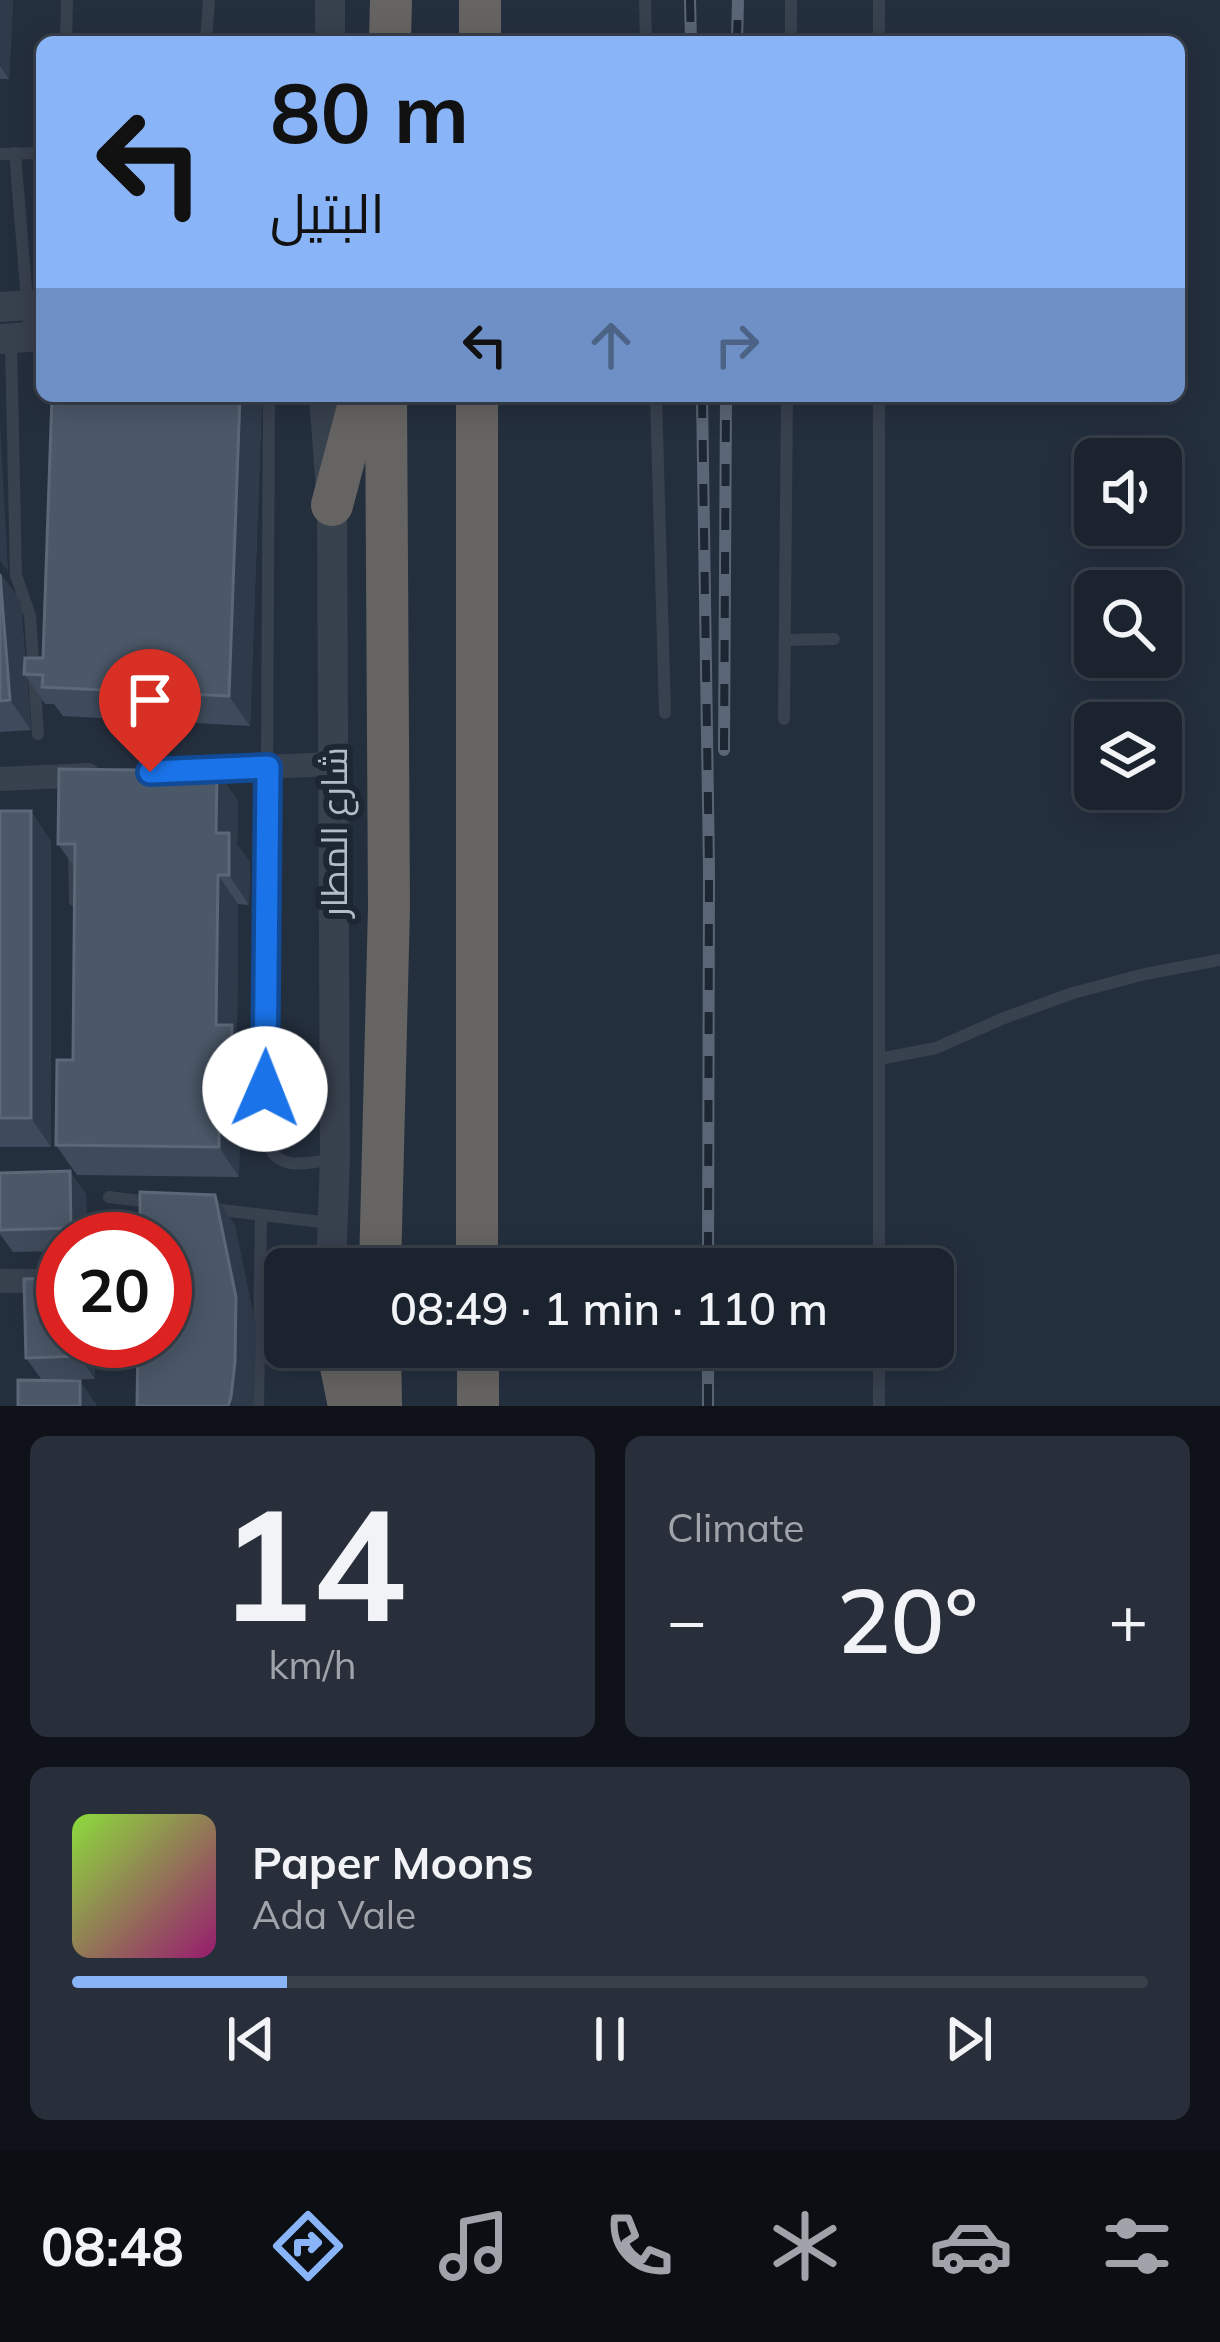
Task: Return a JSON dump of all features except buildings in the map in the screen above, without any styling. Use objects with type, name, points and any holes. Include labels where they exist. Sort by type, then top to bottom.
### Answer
[{"type":"highway","points":[[390,36],[391,0]]},
{"type":"highway","points":[[480,0],[480,36]]},
{"type":"highway","points":[[332,505],[359,402]]},
{"type":"highway","name":"شارع المطار","points":[[380,1248],[388,907],[386,402]]},
{"type":"highway","points":[[476,402],[477,1248]]},
{"type":"highway","points":[[339,1368],[349,1406]]},
{"type":"highway","points":[[380,1368],[381,1406]]},
{"type":"highway","points":[[478,1368],[478,1406]]},
{"type":"street","points":[[329,36],[330,0]]},
{"type":"street","name":"شارع المطار","points":[[324,402],[332,505],[335,1159],[331,1248]]},
{"type":"street","points":[[0,779],[72,788],[126,773],[332,764]]},
{"type":"street","points":[[0,1281],[36,1281]]},
{"type":"street","points":[[330,1406],[333,1368]]},
{"type":"lane","points":[[66,36],[68,0]]},
{"type":"lane","points":[[206,36],[209,0]]},
{"type":"lane","points":[[645,0],[646,36]]},
{"type":"lane","points":[[791,0],[791,36]]},
{"type":"lane","points":[[879,0],[879,36]]},
{"type":"lane","points":[[16,153],[23,305],[6,412],[18,586],[30,616],[38,734]]},
{"type":"lane","points":[[0,154],[36,153]]},
{"type":"lane","points":[[268,402],[265,1135],[270,1150],[290,1164],[335,1159]]},
{"type":"lane","points":[[656,402],[664,713]]},
{"type":"lane","points":[[784,719],[787,402]]},
{"type":"lane","points":[[879,402],[879,1248]]},
{"type":"lane","points":[[0,587],[18,586]]},
{"type":"lane","points":[[785,640],[834,639]]},
{"type":"lane","points":[[74,843],[74,901]]},
{"type":"lane","points":[[879,1059],[936,1048],[1073,994],[1220,960]]},
{"type":"lane","points":[[109,1197],[174,1205]]},
{"type":"lane","points":[[196,1208],[331,1223]]},
{"type":"lane","points":[[258,1406],[261,1215]]},
{"type":"lane","points":[[878,1406],[879,1368]]},
{"type":"railway","points":[[690,0],[691,36]]},
{"type":"railway","points":[[737,36],[738,0]]},
{"type":"railway","points":[[702,402],[709,870],[708,1248]]},
{"type":"railway","points":[[724,750],[726,402]]},
{"type":"railway","points":[[708,1368],[708,1406]]},
{"type":"route","points":[[150,772],[268,767],[265,1089]]}]
